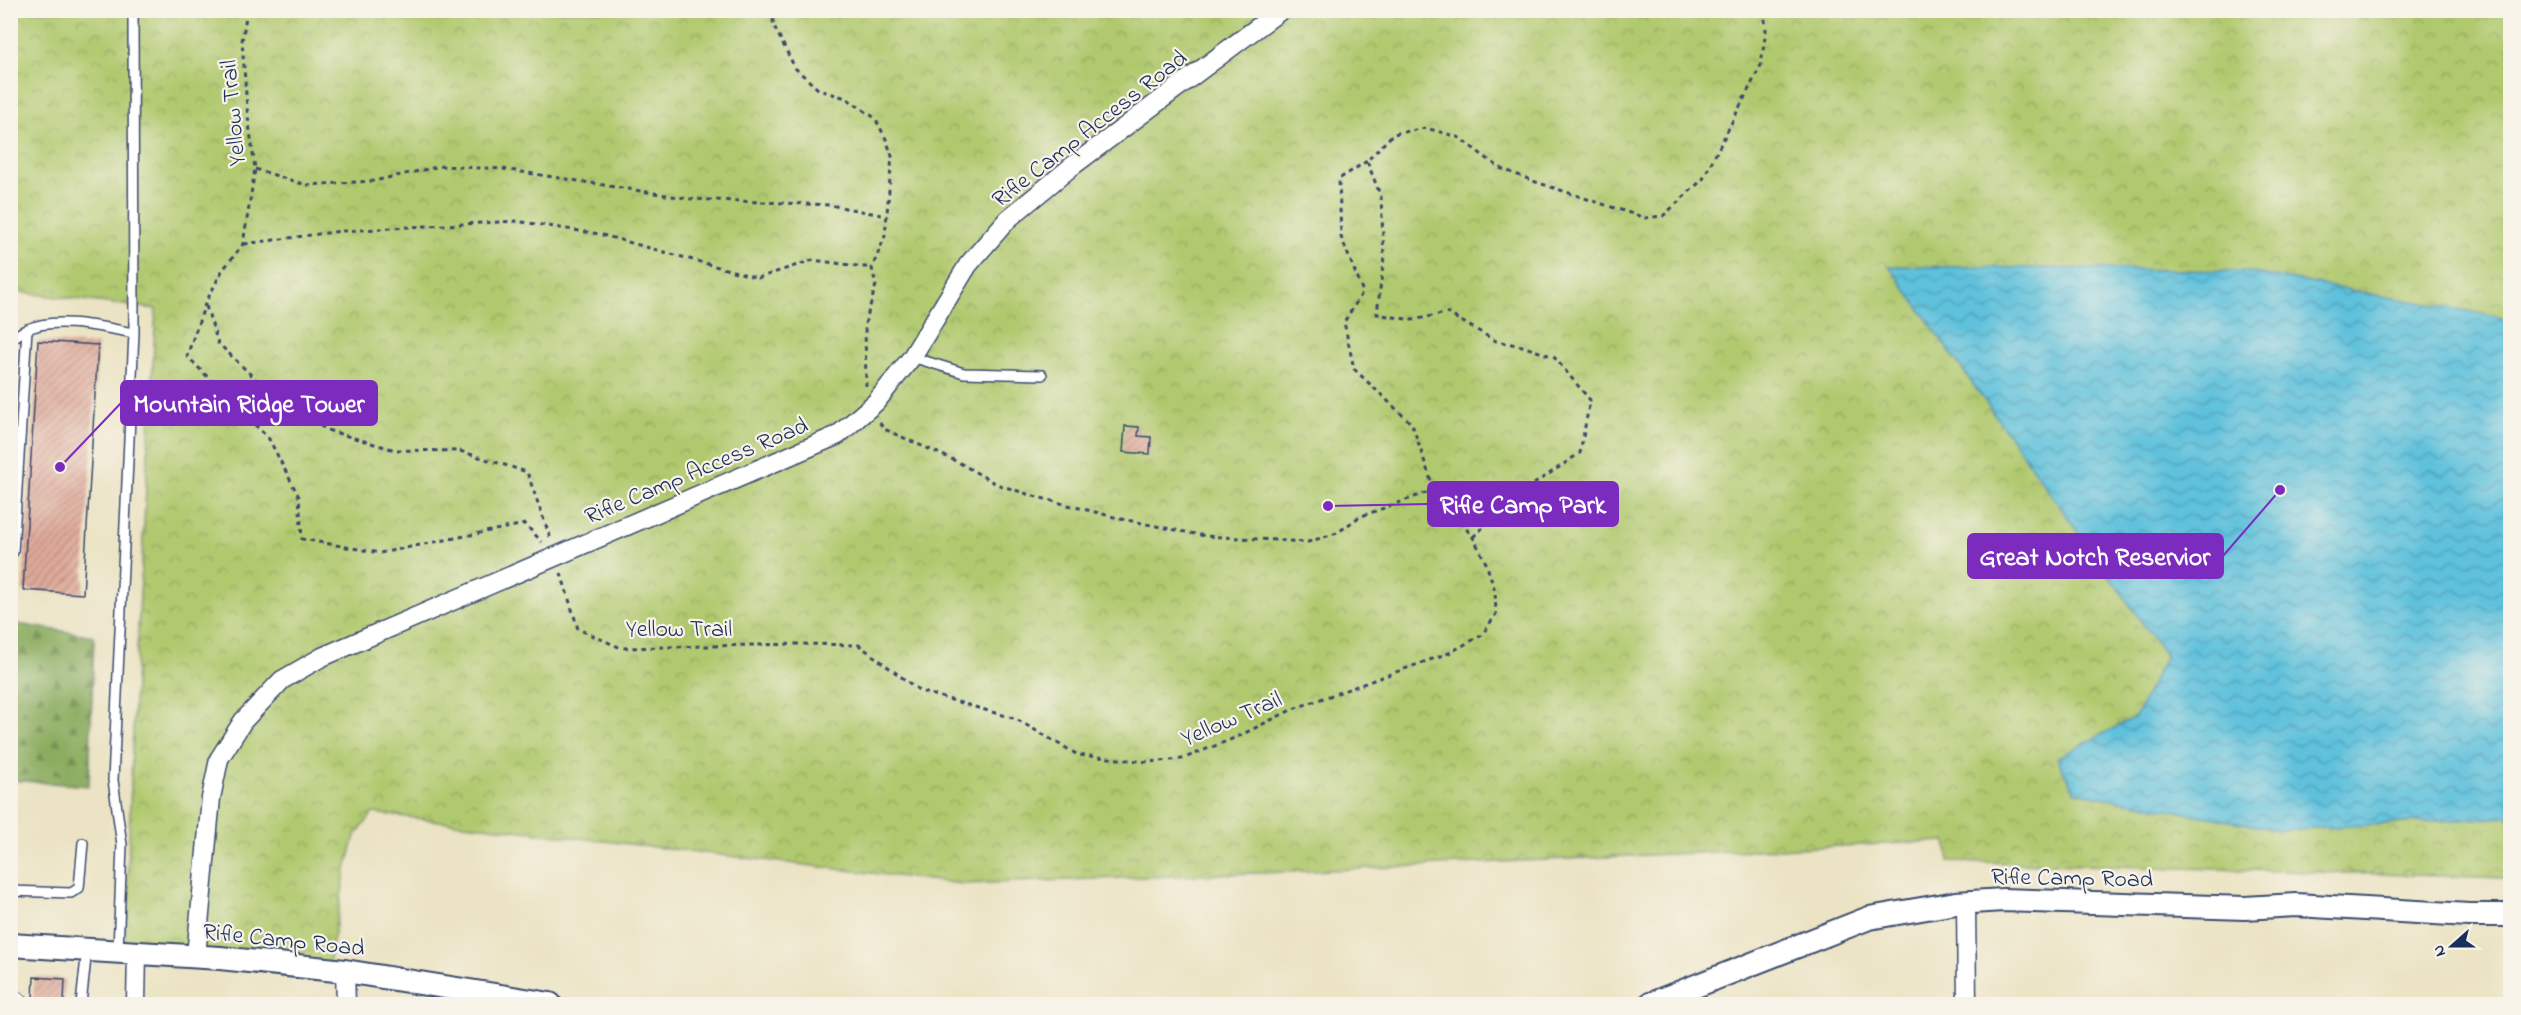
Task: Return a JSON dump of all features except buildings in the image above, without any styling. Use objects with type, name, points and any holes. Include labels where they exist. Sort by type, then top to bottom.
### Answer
[{"type":"street","name":"Rifle Camp Access Road","points":[[196,956],[211,798],[219,759],[243,721],[282,680],[322,657],[838,435],[876,402],[912,357],[968,265],[1008,219],[1071,167],[1281,10]]},
{"type":"street","name":"Rifle Camp Road","points":[[1650,1005],[1869,918],[1966,902],[2003,900],[2245,908],[2296,905],[2469,915],[2511,915]]},
{"type":"street","points":[[1966,902],[1966,1005]]},
{"type":"street","name":"Rifle Camp Road","points":[[10,945],[196,956],[345,971],[550,1005]]},
{"type":"street","points":[[128,952],[136,1005]]},
{"type":"street","points":[[345,971],[346,1005]]},
{"type":"lane","points":[[128,952],[122,845],[113,780],[134,333],[133,10]]},
{"type":"lane","points":[[10,341],[27,329],[43,325],[79,324],[134,333]]},
{"type":"lane","points":[[10,551],[13,552],[27,329]]},
{"type":"lane","points":[[912,357],[964,373],[1042,375]]},
{"type":"lane","points":[[10,891],[71,893],[79,888],[83,843]]},
{"type":"lane","points":[[81,1005],[87,949]]},
{"type":"lane","points":[[10,991],[28,1005]]},
{"type":"path","name":"Yellow Trail","points":[[247,10],[242,41],[255,169],[243,244],[222,271],[205,304],[187,356],[269,439],[299,497],[302,539],[380,553],[525,524],[556,556],[578,629],[621,648],[860,645],[920,691],[1016,719],[1078,755],[1149,762],[1182,759],[1237,737],[1293,709],[1449,653],[1482,635],[1496,614],[1495,591],[1486,563],[1473,537],[1515,497],[1580,453],[1590,400],[1554,357],[1522,346],[1496,341],[1447,313],[1412,320],[1377,314],[1384,257],[1381,197],[1367,161]]},
{"type":"path","points":[[1434,490],[1412,424],[1354,369],[1344,322],[1363,292],[1341,237],[1340,178],[1367,161],[1393,134],[1426,128],[1458,137],[1500,168],[1536,183],[1645,218],[1663,216],[1703,179],[1761,65],[1766,30],[1764,10]]},
{"type":"path","points":[[255,169],[306,185],[374,181],[441,166],[503,169],[691,199],[830,205],[888,216]]},
{"type":"path","points":[[243,244],[341,231],[516,221],[599,234],[758,278],[813,260],[872,268]]},
{"type":"path","points":[[205,304],[218,343],[274,397],[327,430],[395,450],[460,451],[527,471],[556,556]]},
{"type":"green space","points":[[10,11],[2510,11],[2510,878],[1949,861],[1946,841],[1310,871],[962,884],[373,813],[355,836],[346,869],[329,964],[125,942],[134,703],[156,309],[11,291]]},
{"type":"green space","points":[[10,623],[94,636],[89,786],[11,780]]},
{"type":"water","points":[[1889,266],[2242,271],[2496,316],[2510,325],[2510,817],[2279,830],[2075,792],[2057,758],[2135,717],[2166,656]]},
{"type":"place","name":"Mountain Ridge Tower","points":[[60,467]]},
{"type":"place","name":"Great Notch Reservior","points":[[2280,490]]},
{"type":"place","name":"Rifle Camp Park","points":[[1328,506]]}]
